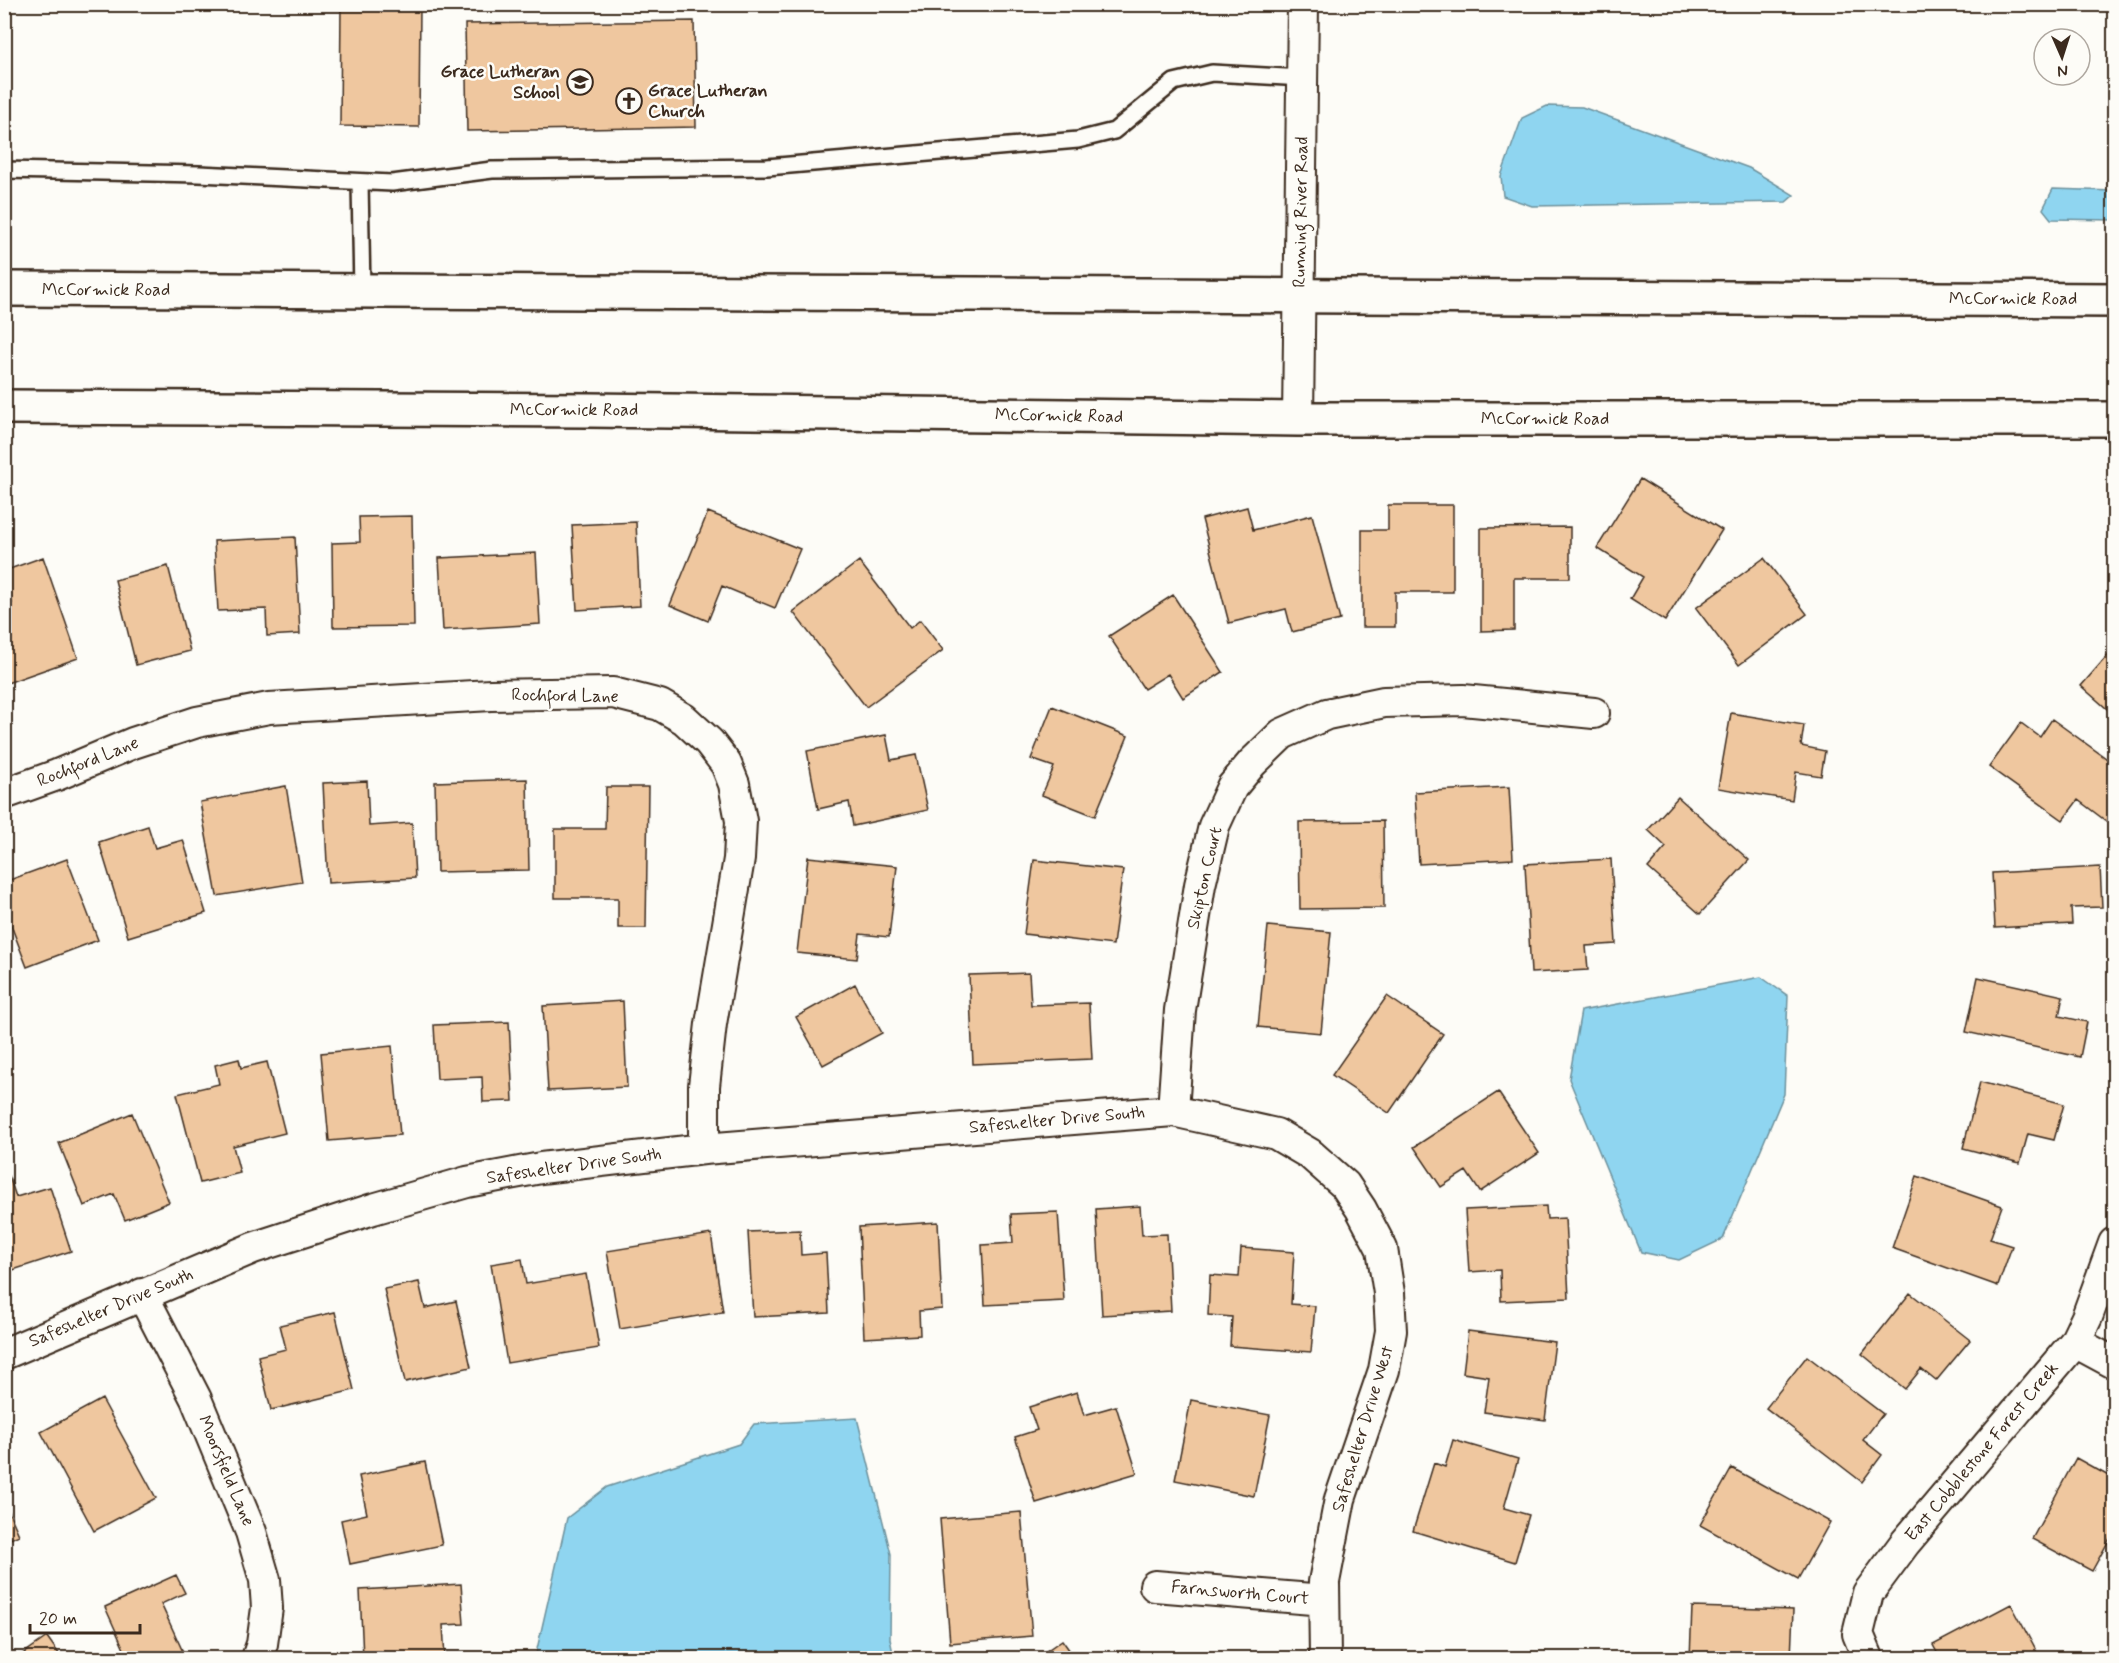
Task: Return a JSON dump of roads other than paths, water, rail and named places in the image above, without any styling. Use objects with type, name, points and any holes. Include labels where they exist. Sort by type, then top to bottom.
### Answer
[{"type":"main road","name":"McCormick Road","points":[[4,289],[2115,300]]},
{"type":"main road","name":"McCormick Road","points":[[4,407],[589,410],[1298,419],[2115,419]]},
{"type":"street","name":"Running River Road","points":[[1298,419],[1303,4]]},
{"type":"street","name":"Rochford Lane","points":[[4,794],[57,776],[133,743],[197,722],[269,708],[479,695],[613,693],[660,705],[684,719],[709,742],[726,764],[734,784],[741,821],[739,859],[706,1065],[704,1149]]},
{"type":"street","name":"Skipton Court","points":[[1173,1111],[1180,1010],[1200,885],[1214,826],[1232,787],[1252,763],[1282,734],[1327,714],[1384,702],[1463,700],[1594,713]]},
{"type":"street","name":"Safeshelter Drive South","points":[[4,1354],[253,1248],[373,1209],[467,1182],[541,1168],[704,1149],[1173,1111]]},
{"type":"street","name":"Safeshelter Drive West","points":[[1173,1111],[1276,1134],[1310,1154],[1345,1185],[1362,1209],[1382,1249],[1389,1293],[1391,1331],[1384,1370],[1340,1499],[1324,1582],[1324,1659]]},
{"type":"street","name":"East Cobblestone Forest Creek","points":[[1868,1659],[1858,1634],[1869,1593],[1905,1543],[2075,1342],[2115,1243]]},
{"type":"street","name":"Moorsfield Lane","points":[[142,1294],[196,1399],[251,1532],[265,1580],[267,1608],[262,1644],[257,1659]]},
{"type":"street","points":[[2075,1342],[2115,1363]]},
{"type":"street","name":"Farnsworth Court","points":[[1155,1586],[1324,1600]]},
{"type":"lane","points":[[4,170],[199,174],[392,183],[492,171],[767,167],[1078,140],[1114,130],[1174,82],[1212,73],[1303,78]]},
{"type":"lane","points":[[360,182],[362,292]]},
{"type":"water","points":[[1547,106],[1582,107],[1749,168],[1794,195],[1786,202],[1532,206],[1503,196],[1501,176],[1522,118]]},
{"type":"water","points":[[2053,189],[2114,191],[2114,220],[2051,219],[2043,209]]},
{"type":"water","points":[[1761,977],[1788,996],[1784,1094],[1723,1239],[1679,1260],[1641,1252],[1569,1079],[1581,1011]]},
{"type":"water","points":[[857,1418],[891,1554],[890,1639],[894,1658],[535,1658],[567,1518],[607,1487],[739,1444],[754,1424]]},
{"type":"place","name":"Grace Lutheran School","points":[[580,82]]},
{"type":"place","name":"Grace Lutheran Church","points":[[629,101]]}]
